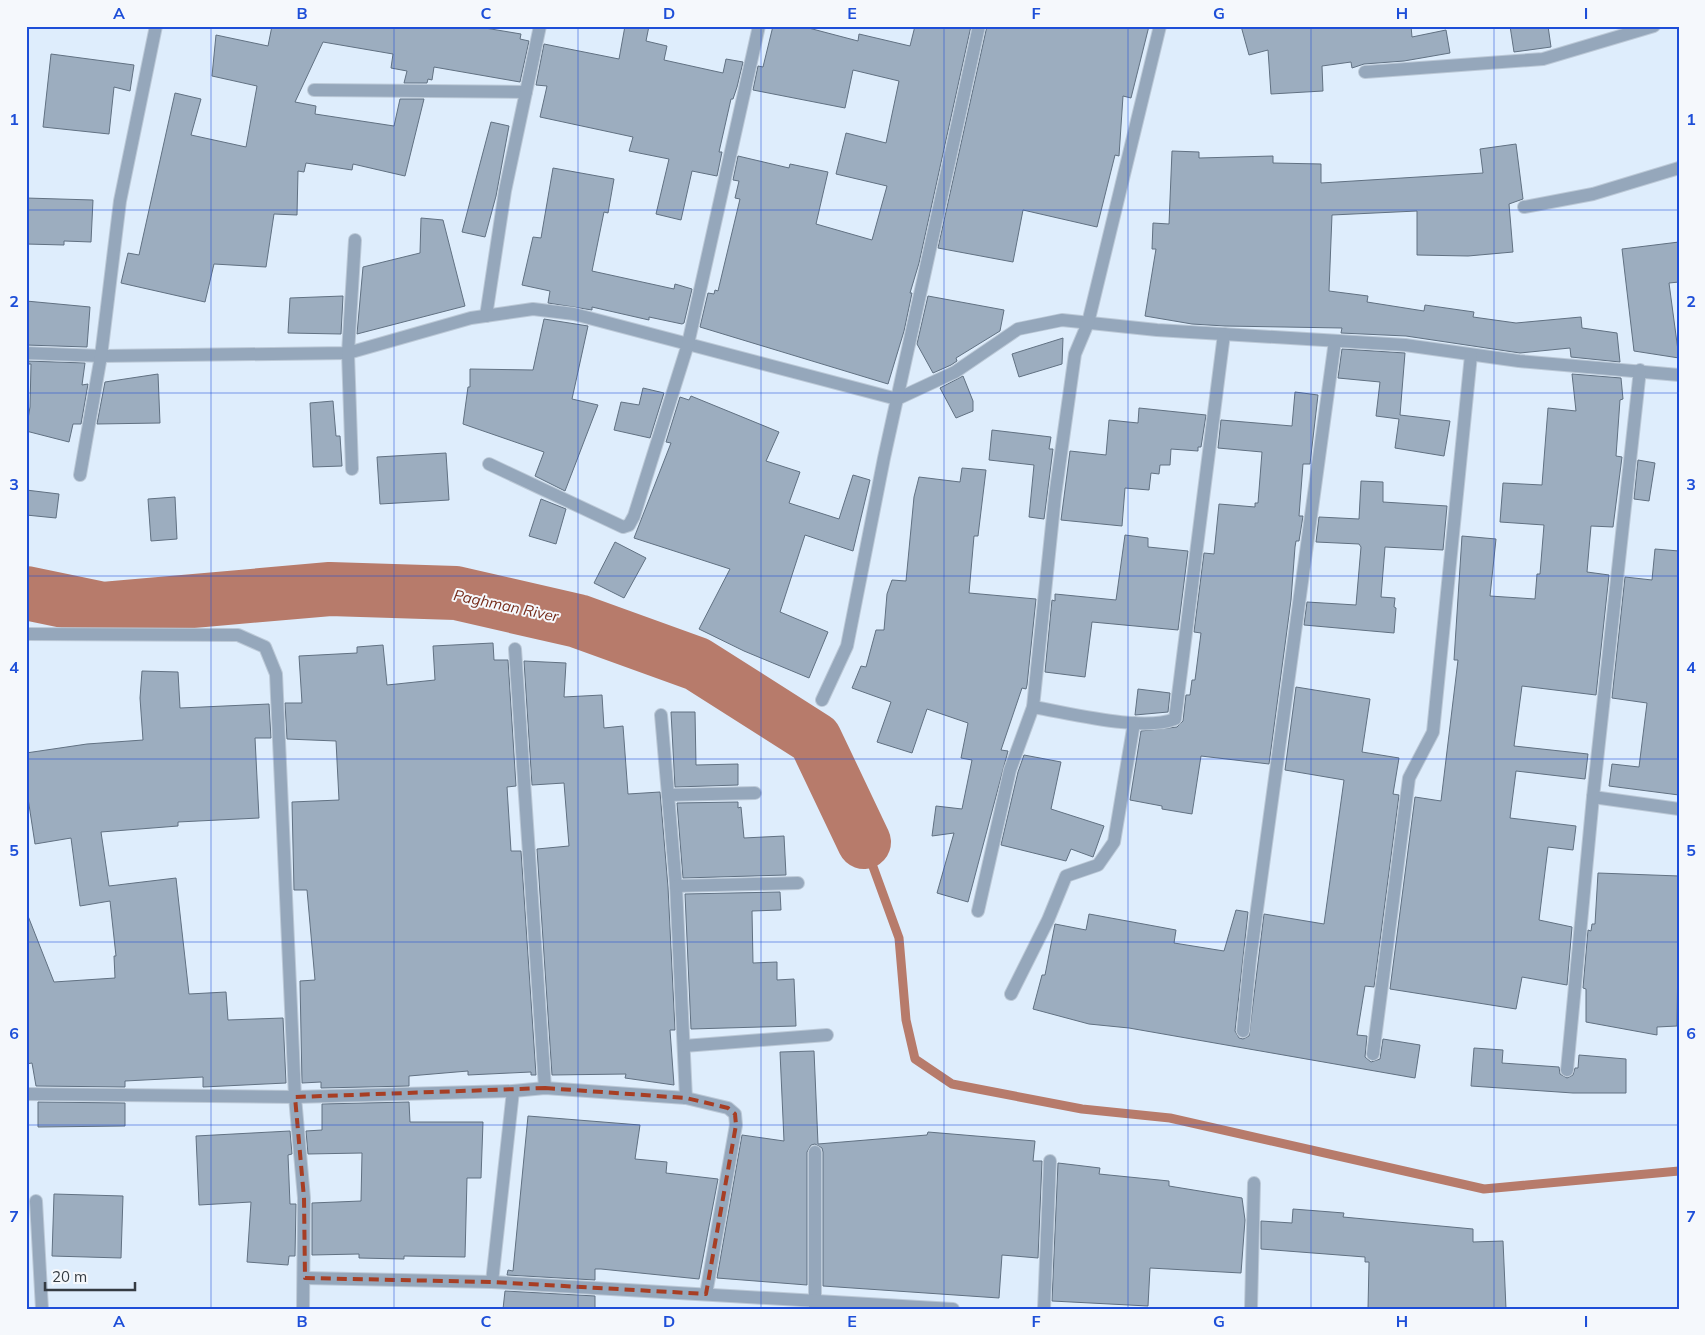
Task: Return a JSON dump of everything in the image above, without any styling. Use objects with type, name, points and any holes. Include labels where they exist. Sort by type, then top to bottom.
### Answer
[{"type":"street","points":[[80,475],[101,356],[120,201],[156,26]]},
{"type":"street","points":[[486,316],[505,190],[540,26]]},
{"type":"street","points":[[490,464],[623,527],[629,525],[634,516],[688,344],[758,26]]},
{"type":"street","points":[[822,700],[847,646],[897,399],[979,26]]},
{"type":"street","points":[[978,911],[1010,770],[1033,708],[1055,496],[1075,354],[1088,323],[1160,26]]},
{"type":"street","points":[[1366,72],[1543,59],[1654,26]]},
{"type":"street","points":[[314,90],[526,92]]},
{"type":"street","points":[[1524,207],[1593,194],[1679,168]]},
{"type":"street","points":[[352,470],[348,353],[355,240]]},
{"type":"street","points":[[26,353],[101,356],[348,353],[486,316],[533,309],[574,314],[897,399],[955,372],[1018,329],[1062,320],[1224,334],[1405,345],[1519,361],[1640,370],[1679,375]]},
{"type":"street","points":[[1033,708],[1134,723],[1163,724],[1175,719],[1224,334]]},
{"type":"street","points":[[1243,1030],[1252,940],[1335,340]]},
{"type":"street","points":[[1373,1054],[1409,778],[1434,732],[1471,355]]},
{"type":"street","points":[[1567,1070],[1593,797],[1640,370]]},
{"type":"street","points":[[26,634],[238,635],[266,647],[276,674],[295,1097],[304,1198],[305,1278],[303,1309]]},
{"type":"street","points":[[515,649],[544,1088]]},
{"type":"street","points":[[661,714],[676,886],[686,1098]]},
{"type":"street","points":[[1012,994],[1048,920],[1066,876],[1098,865],[1114,842],[1134,723]]},
{"type":"street","points":[[668,795],[755,793]]},
{"type":"street","points":[[1593,797],[1679,809]]},
{"type":"street","points":[[676,886],[798,883]]},
{"type":"street","points":[[684,1046],[827,1035]]},
{"type":"street","points":[[26,1094],[295,1097],[513,1091],[544,1088],[686,1098],[728,1108],[735,1114],[736,1125],[706,1294]]},
{"type":"street","points":[[492,1282],[513,1091]]},
{"type":"street","points":[[815,1152],[815,1304]]},
{"type":"street","points":[[1044,1309],[1050,1161]]},
{"type":"street","points":[[1251,1309],[1254,1183]]},
{"type":"street","points":[[36,1201],[42,1309]]},
{"type":"street","points":[[305,1278],[492,1282],[706,1294],[815,1304],[954,1309]]},
{"type":"highlighted area","points":[[545,1088],[686,1098],[728,1108],[735,1114],[736,1125],[706,1294],[492,1282],[305,1278],[304,1198],[295,1097]]},
{"type":"building","points":[[272,26],[473,26],[521,34],[520,39],[529,41],[520,82],[434,67],[432,80],[428,79],[427,83],[404,83],[407,71],[391,68],[393,54],[323,42],[295,102],[316,106],[315,114],[394,126],[400,99],[424,99],[405,176],[353,164],[352,170],[306,163],[304,172],[298,171],[297,215],[274,214],[266,267],[214,264],[205,302],[121,283],[128,253],[139,255],[175,93],[201,99],[191,135],[246,147],[257,86],[212,76],[216,35],[268,46]]},
{"type":"building","points":[[625,26],[649,26],[646,41],[667,46],[664,60],[723,73],[726,59],[743,62],[737,87],[733,99],[731,99],[719,152],[722,152],[717,176],[692,171],[681,220],[656,214],[669,159],[629,151],[633,137],[540,117],[547,86],[536,85],[544,44],[619,59]]},
{"type":"building","points":[[773,26],[801,26],[858,41],[859,34],[910,46],[915,26],[971,26],[919,263],[910,293],[912,293],[904,331],[888,384],[700,327],[708,293],[714,294],[715,290],[718,291],[740,199],[735,198],[739,181],[733,180],[738,156],[789,168],[790,164],[828,172],[816,224],[872,240],[887,186],[836,174],[846,133],[886,143],[899,81],[853,70],[845,108],[753,90],[758,66],[763,67]]},
{"type":"building","points":[[987,26],[1149,26],[1131,98],[1123,96],[1119,156],[1115,155],[1097,227],[1023,210],[1013,262],[938,248]]},
{"type":"building","points":[[1241,26],[1411,26],[1412,37],[1446,30],[1450,53],[1404,61],[1364,64],[1352,68],[1351,62],[1322,66],[1323,91],[1271,94],[1268,50],[1249,55]]},
{"type":"building","points":[[1510,26],[1548,26],[1551,47],[1514,52]]},
{"type":"building","points":[[51,54],[134,65],[130,91],[114,87],[109,134],[43,127]]},
{"type":"building","points":[[491,122],[509,126],[496,196],[485,237],[462,232]]},
{"type":"building","points":[[1516,144],[1523,199],[1509,204],[1513,252],[1468,256],[1417,255],[1417,211],[1332,215],[1329,291],[1368,296],[1367,302],[1424,311],[1425,305],[1474,312],[1473,317],[1516,323],[1581,317],[1582,328],[1617,333],[1620,362],[1571,357],[1570,348],[1520,353],[1406,336],[1341,333],[1342,328],[1192,324],[1145,316],[1156,249],[1152,249],[1153,223],[1169,224],[1172,151],[1199,152],[1199,158],[1273,156],[1273,163],[1321,164],[1321,183],[1483,173],[1480,149]]},
{"type":"building","points":[[553,168],[614,179],[608,213],[604,212],[592,271],[674,289],[675,284],[692,289],[684,323],[649,317],[649,320],[592,307],[592,310],[548,303],[550,291],[522,285],[533,237],[541,238]]},
{"type":"building","points":[[26,198],[93,200],[91,242],[64,241],[64,245],[26,244]]},
{"type":"building","points":[[421,218],[443,220],[465,306],[357,334],[363,267],[420,253]]},
{"type":"building","points":[[1679,242],[1679,282],[1669,283],[1679,358],[1634,351],[1622,249]]},
{"type":"building","points":[[343,296],[341,334],[288,333],[290,298]]},
{"type":"building","points":[[928,296],[1004,310],[1000,331],[956,358],[957,361],[951,365],[933,373],[917,344]]},
{"type":"building","points":[[26,301],[90,307],[87,347],[26,345]]},
{"type":"building","points":[[544,319],[588,326],[572,399],[598,405],[565,491],[535,476],[544,452],[463,424],[468,387],[470,387],[470,369],[533,370]]},
{"type":"building","points":[[1063,338],[1062,364],[1019,377],[1012,354]]},
{"type":"building","points":[[1342,349],[1405,353],[1400,415],[1450,421],[1444,456],[1395,448],[1399,419],[1376,416],[1380,382],[1338,378]]},
{"type":"building","points":[[26,361],[85,363],[82,385],[88,384],[81,424],[73,424],[69,442],[26,431],[30,407],[31,364],[26,364]]},
{"type":"building","points":[[158,374],[160,423],[97,424],[105,382]]},
{"type":"building","points":[[1572,374],[1621,378],[1623,399],[1620,400],[1616,456],[1622,457],[1613,527],[1591,526],[1587,572],[1609,575],[1596,695],[1522,686],[1514,746],[1588,754],[1585,779],[1516,771],[1510,818],[1576,826],[1573,850],[1548,847],[1539,920],[1572,927],[1567,985],[1522,977],[1516,1009],[1390,989],[1415,797],[1441,801],[1458,660],[1454,660],[1462,536],[1496,539],[1490,596],[1535,599],[1537,574],[1540,574],[1544,525],[1500,522],[1503,483],[1542,485],[1548,408],[1576,411]]},
{"type":"building","points":[[963,376],[973,401],[973,411],[956,418],[940,388]]},
{"type":"building","points":[[643,388],[664,393],[650,438],[614,430],[621,402],[639,405]]},
{"type":"building","points":[[1295,392],[1318,395],[1310,464],[1303,464],[1299,516],[1303,516],[1299,541],[1296,541],[1295,547],[1291,600],[1269,764],[1201,756],[1192,814],[1162,809],[1162,806],[1130,800],[1141,731],[1177,727],[1183,721],[1186,695],[1190,695],[1192,680],[1195,680],[1201,633],[1194,632],[1204,553],[1214,554],[1219,504],[1255,507],[1255,503],[1258,503],[1262,452],[1218,448],[1221,420],[1292,426]]},
{"type":"building","points":[[691,396],[779,432],[766,461],[800,472],[789,503],[839,519],[853,475],[870,480],[853,551],[805,535],[780,612],[828,632],[809,678],[744,651],[699,629],[730,569],[634,538],[671,443],[666,442],[680,397],[689,400]]},
{"type":"building","points":[[333,401],[336,436],[340,436],[342,466],[313,467],[310,403]]},
{"type":"building","points":[[1139,408],[1206,415],[1201,447],[1198,447],[1198,451],[1171,449],[1170,465],[1160,465],[1159,474],[1151,473],[1149,490],[1125,488],[1122,526],[1061,520],[1070,451],[1106,455],[1109,420],[1138,423]]},
{"type":"building","points":[[992,430],[1051,437],[1049,449],[1053,449],[1044,519],[1029,517],[1034,465],[989,460]]},
{"type":"building","points":[[446,453],[449,500],[380,504],[377,457]]},
{"type":"building","points":[[1638,460],[1655,463],[1649,501],[1634,499]]},
{"type":"building","points":[[962,468],[986,470],[978,536],[974,536],[969,593],[1036,599],[1027,685],[1026,689],[1022,688],[1001,750],[1008,751],[968,902],[937,893],[954,833],[932,836],[936,806],[962,809],[972,760],[961,758],[968,723],[927,709],[912,753],[877,742],[891,702],[852,688],[861,666],[866,667],[876,630],[884,630],[887,594],[892,580],[906,581],[914,497],[919,477],[960,482]]},
{"type":"building","points":[[1361,481],[1383,482],[1383,502],[1447,506],[1443,550],[1385,547],[1381,597],[1395,598],[1394,633],[1304,625],[1307,602],[1356,605],[1361,547],[1359,544],[1316,542],[1319,517],[1359,519]]},
{"type":"building","points":[[26,490],[59,494],[56,518],[26,515]]},
{"type":"building","points":[[175,497],[177,539],[151,541],[148,499]]},
{"type":"building","points":[[541,499],[566,509],[556,544],[529,536]]},
{"type":"building","points":[[1125,535],[1148,538],[1148,547],[1188,551],[1178,630],[1092,622],[1085,677],[1045,672],[1052,600],[1055,601],[1055,594],[1116,600]]},
{"type":"building","points":[[615,542],[646,558],[624,598],[594,583]]},
{"type":"building","points":[[1655,549],[1679,551],[1679,795],[1609,786],[1612,764],[1639,767],[1647,703],[1612,698],[1625,577],[1652,580]]},
{"type":"building","points":[[493,643],[494,660],[508,660],[516,786],[507,787],[511,851],[521,851],[536,1075],[531,1075],[531,1072],[468,1075],[468,1071],[409,1076],[409,1086],[321,1088],[321,1082],[302,1083],[300,981],[315,980],[307,890],[294,890],[292,802],[339,800],[336,741],[287,739],[285,703],[302,703],[299,656],[357,653],[357,647],[383,645],[387,685],[435,680],[433,646]]},
{"type":"building","points":[[524,661],[566,663],[564,697],[602,695],[604,728],[623,726],[628,794],[660,792],[668,887],[675,1030],[670,1030],[674,1085],[625,1078],[626,1074],[552,1075],[537,849],[569,846],[564,783],[532,785]]},
{"type":"building","points":[[142,671],[178,672],[180,708],[269,704],[271,738],[255,738],[259,818],[178,822],[178,826],[101,832],[109,886],[176,878],[189,994],[226,992],[228,1020],[283,1018],[286,1083],[203,1087],[203,1077],[125,1081],[125,1087],[36,1086],[32,1063],[26,1064],[26,916],[28,916],[54,982],[115,978],[114,956],[116,956],[110,901],[80,906],[71,838],[35,844],[26,785],[26,753],[87,744],[143,740],[140,698]]},
{"type":"building","points":[[1296,687],[1370,699],[1362,752],[1399,758],[1393,794],[1399,795],[1374,987],[1365,986],[1357,1035],[1367,1036],[1365,1057],[1371,1062],[1380,1059],[1383,1039],[1420,1045],[1415,1078],[1129,1028],[1089,1024],[1033,1009],[1042,975],[1045,975],[1055,924],[1086,930],[1089,914],[1176,930],[1174,943],[1224,951],[1236,910],[1248,912],[1235,1031],[1239,1038],[1243,1039],[1249,1036],[1264,914],[1324,924],[1344,780],[1285,770]]},
{"type":"building","points":[[1138,689],[1170,693],[1168,712],[1135,715]]},
{"type":"building","points":[[671,712],[695,712],[696,765],[738,764],[738,785],[675,787]]},
{"type":"building","points":[[1024,755],[1061,762],[1051,809],[1104,826],[1093,857],[1071,849],[1066,861],[1001,845],[1018,772]]},
{"type":"building","points":[[738,802],[738,808],[741,807],[744,838],[784,836],[786,875],[683,878],[677,803]]},
{"type":"building","points":[[1598,873],[1679,876],[1677,1026],[1657,1027],[1657,1035],[1586,1022],[1586,989],[1583,988],[1588,930],[1591,931],[1592,924],[1595,924]]},
{"type":"building","points":[[780,892],[781,910],[752,911],[753,963],[777,962],[777,980],[794,979],[796,1026],[691,1029],[685,894]]},
{"type":"building","points":[[1474,1048],[1503,1050],[1502,1063],[1559,1067],[1560,1074],[1567,1078],[1573,1075],[1575,1068],[1578,1068],[1579,1055],[1626,1059],[1626,1093],[1573,1093],[1471,1086]]},
{"type":"building","points":[[814,1051],[818,1144],[927,1135],[928,1132],[1035,1141],[1033,1161],[1042,1161],[1038,1258],[1002,1255],[999,1298],[823,1286],[823,1152],[822,1148],[815,1144],[811,1145],[807,1152],[807,1285],[717,1278],[742,1135],[784,1141],[780,1052]]},
{"type":"building","points":[[38,1102],[125,1103],[125,1126],[38,1127]]},
{"type":"building","points":[[409,1102],[410,1122],[483,1122],[481,1178],[467,1178],[465,1257],[404,1256],[404,1259],[359,1258],[359,1254],[312,1255],[312,1203],[361,1201],[362,1153],[308,1154],[306,1131],[322,1130],[322,1104]]},
{"type":"building","points":[[528,1116],[640,1125],[635,1159],[667,1162],[666,1173],[718,1179],[699,1279],[601,1269],[595,1269],[595,1280],[507,1275],[508,1270],[513,1271]]},
{"type":"building","points":[[290,1131],[292,1154],[288,1155],[290,1204],[296,1204],[295,1256],[289,1256],[288,1265],[247,1262],[251,1202],[199,1205],[196,1136]]},
{"type":"building","points":[[1058,1163],[1100,1168],[1099,1174],[1169,1181],[1169,1186],[1242,1198],[1245,1220],[1241,1273],[1150,1268],[1148,1306],[1052,1301]]},
{"type":"building","points":[[54,1194],[123,1196],[121,1258],[52,1256]]},
{"type":"building","points":[[1293,1209],[1344,1213],[1343,1217],[1473,1229],[1473,1242],[1503,1241],[1506,1309],[1368,1309],[1369,1262],[1365,1262],[1365,1257],[1261,1249],[1261,1221],[1292,1223]]},
{"type":"building","points":[[505,1291],[595,1296],[595,1309],[503,1309]]},
{"type":"waterway","name":"Paghman River","points":[[26,593],[103,609],[330,589],[456,593],[578,621],[697,664],[815,739],[864,842]]},
{"type":"waterway","points":[[864,842],[899,938],[906,1020],[915,1059],[952,1084],[1082,1109],[1170,1118],[1484,1189],[1679,1171]]}]
